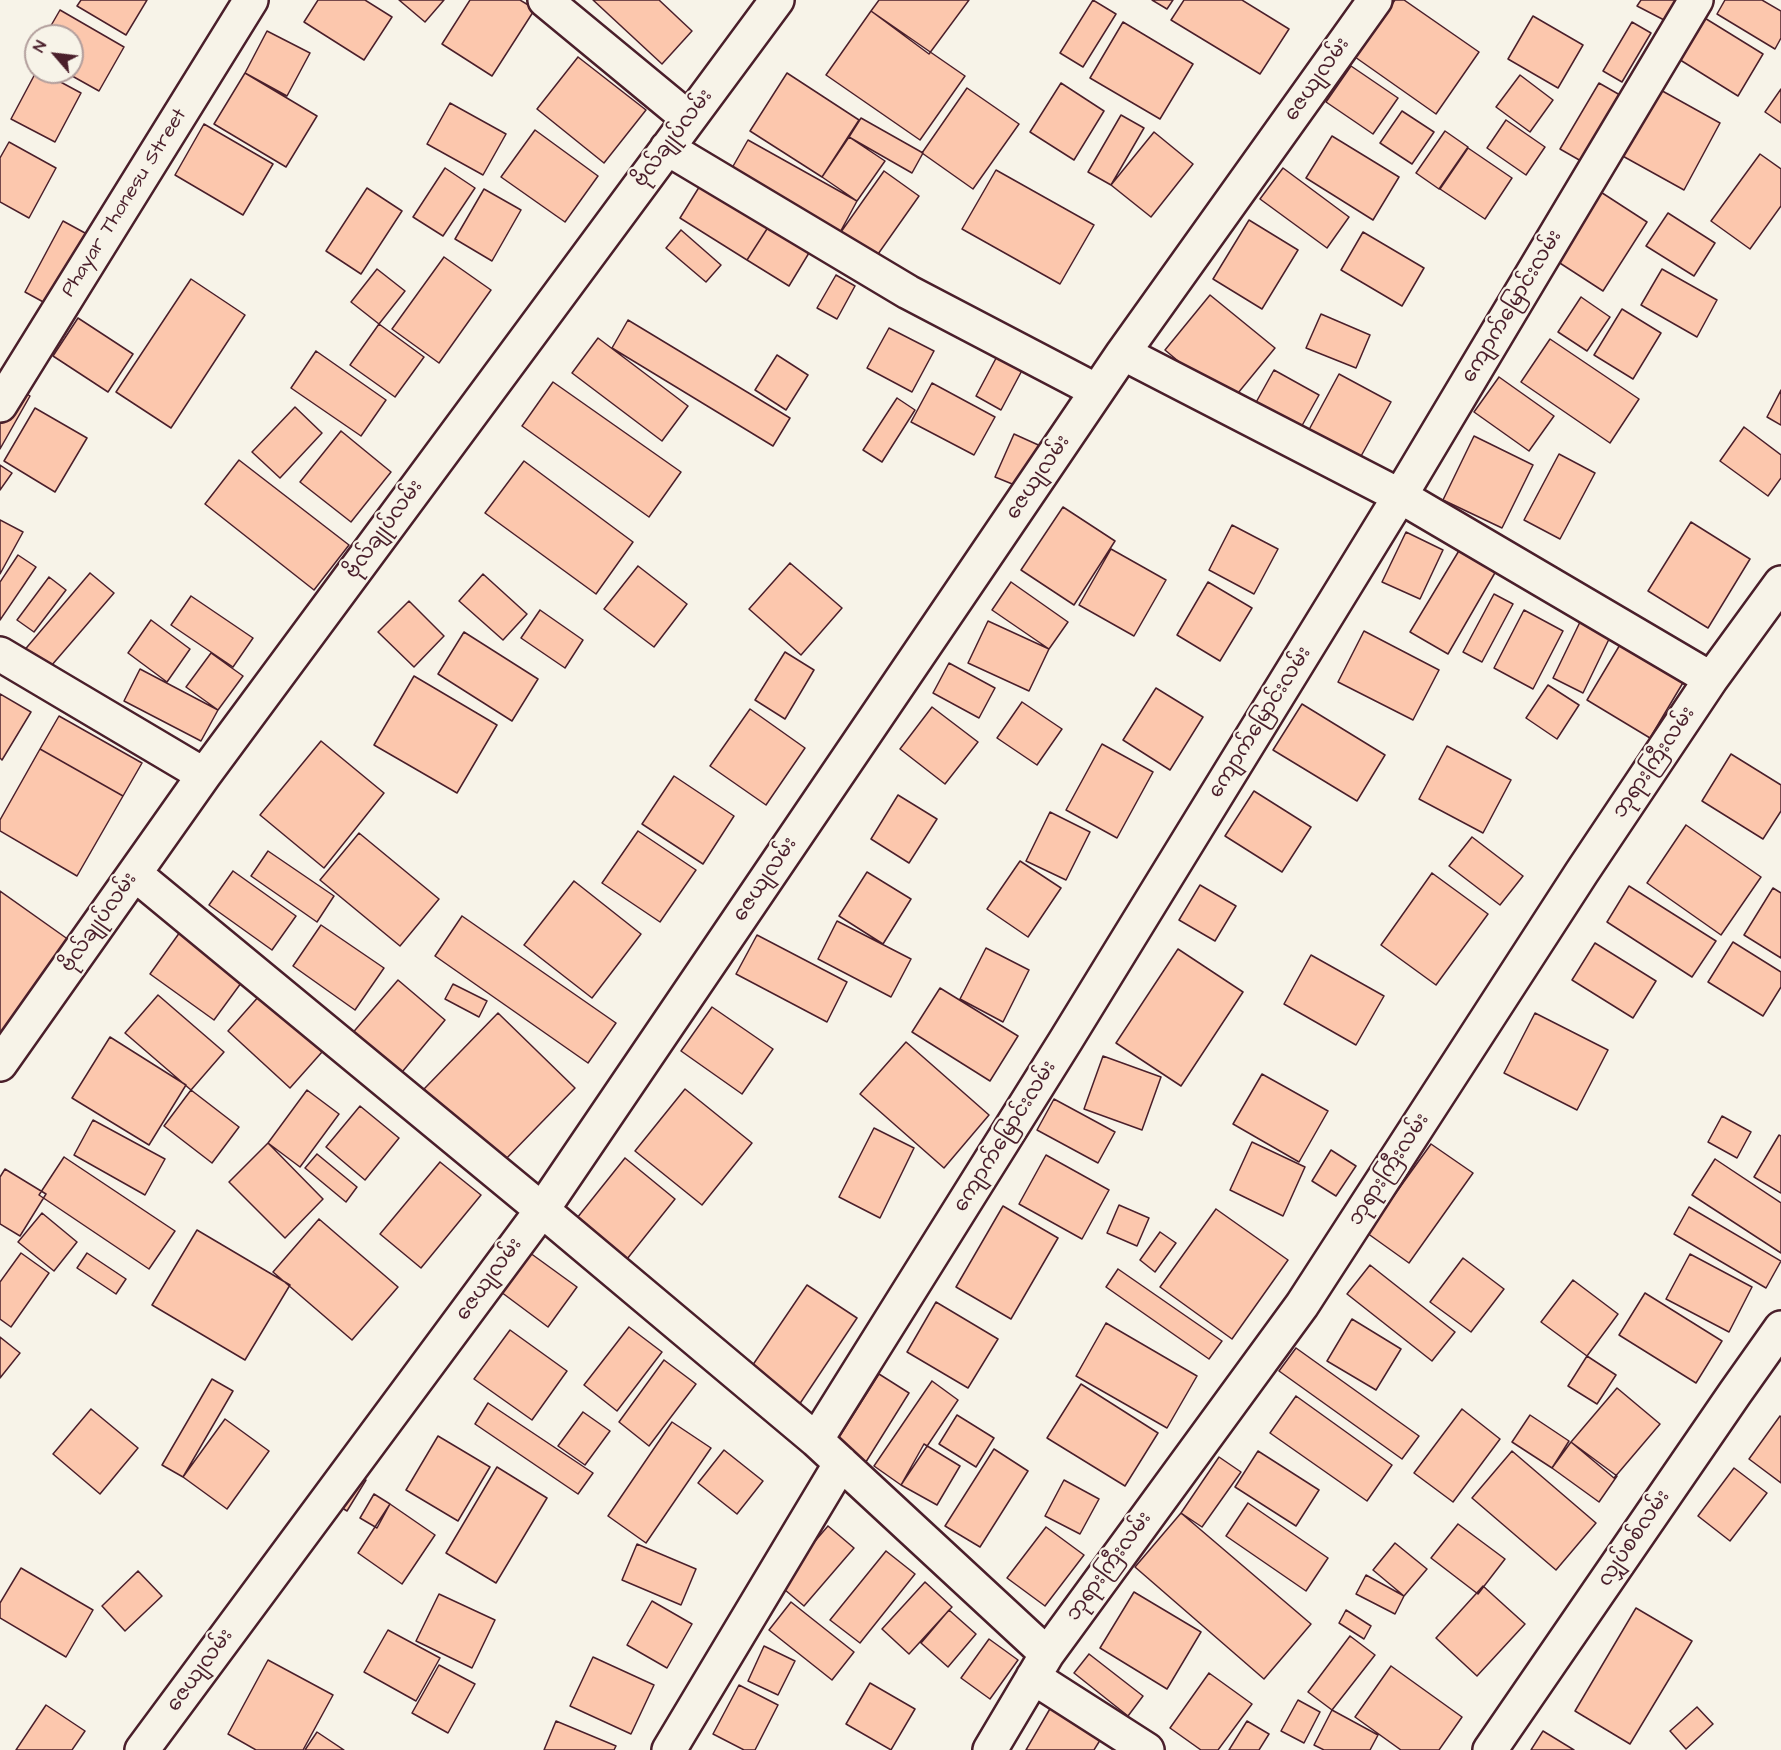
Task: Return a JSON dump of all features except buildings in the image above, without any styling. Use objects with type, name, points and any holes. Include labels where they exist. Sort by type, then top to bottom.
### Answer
[{"type":"street","name":"Phayar Thonesu Street","points":[[0,405],[251,0]]},
{"type":"street","points":[[545,0],[690,119]]},
{"type":"street","name":"ဗိုလ်ချုပ်လမ်း","points":[[0,1064],[204,775],[777,0]]},
{"type":"street","name":"ဇေယျလမ်း","points":[[142,1750],[542,1210],[1123,353],[1375,0]]},
{"type":"street","name":"ကျောက်မြောင်းလမ်း","points":[[816,1440],[1072,1030],[1400,496],[1696,0]]},
{"type":"street","points":[[667,148],[908,292],[1097,391]]},
{"type":"street","points":[[1123,353],[1400,496],[1711,678]]},
{"type":"street","name":"ဘုရားကြီးလမ်း","points":[[990,1750],[1040,1666],[1302,1305],[1582,872],[1711,678],[1781,583]]},
{"type":"street","points":[[0,654],[204,775]]},
{"type":"street","points":[[135,874],[816,1440],[1040,1666],[1147,1750]]},
{"type":"street","name":"လျှပ်စစ်လမ်း","points":[[1490,1750],[1781,1328]]},
{"type":"street","points":[[669,1750],[841,1463]]}]
